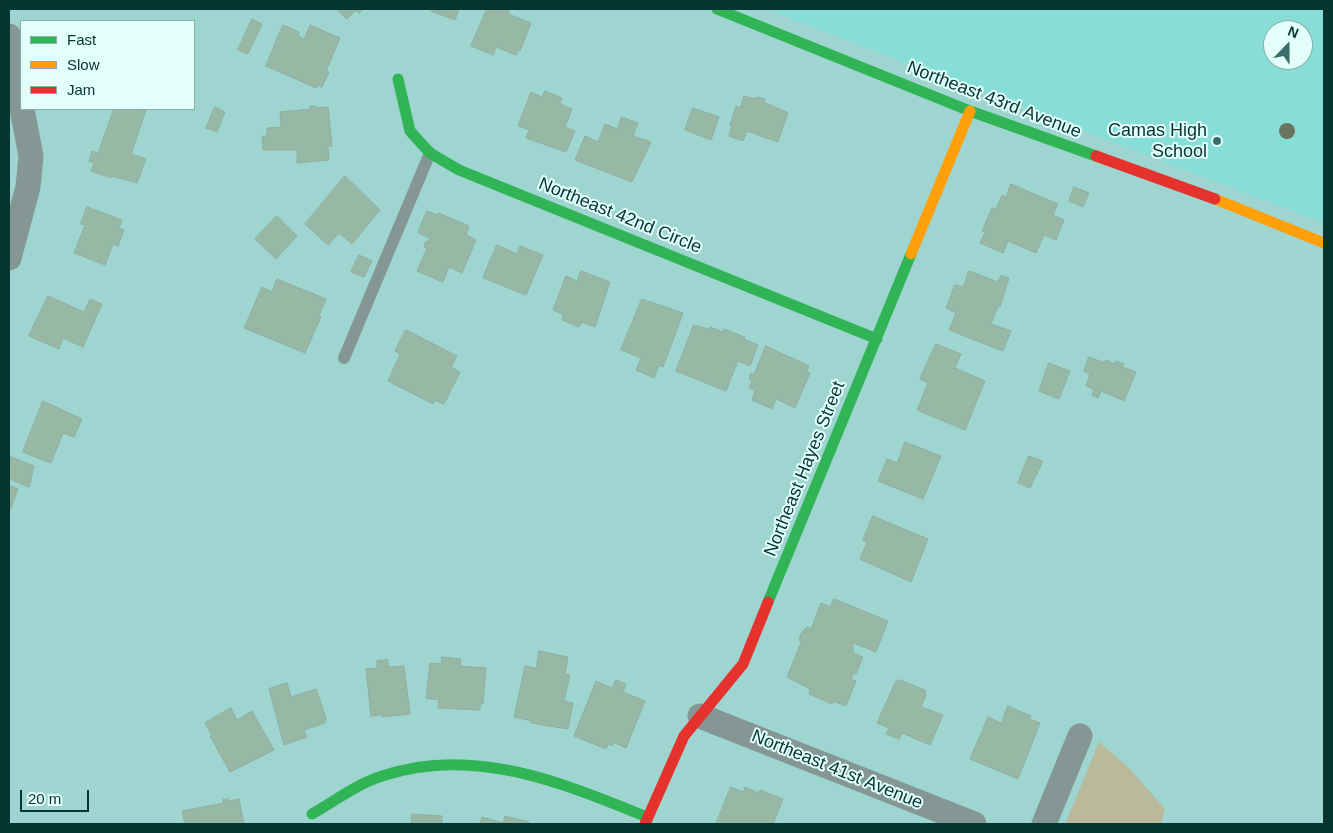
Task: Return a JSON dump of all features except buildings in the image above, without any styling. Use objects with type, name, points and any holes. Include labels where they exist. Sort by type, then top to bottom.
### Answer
[{"type":"street","name":"Northeast 43rd Avenue","points":[[717,9],[970,111],[1182,186],[1324,243]]},
{"type":"street","points":[[9,36],[20,102]]},
{"type":"street","name":"Northeast 42nd Circle","points":[[398,79],[410,131],[430,153],[459,170],[877,339]]},
{"type":"street","points":[[9,258],[28,187],[30,164],[21,110]]},
{"type":"street","name":"Northeast Hayes Street","points":[[646,821],[684,736],[743,664],[970,111]]},
{"type":"street","name":"Northeast 41st Avenue","points":[[700,716],[974,824]]},
{"type":"street","points":[[1044,824],[1080,736]]},
{"type":"street","points":[[312,814],[382,776],[406,768],[446,762],[538,776],[646,821]]},
{"type":"lane","points":[[344,358],[430,153]]},
{"type":"shaded area","name":"Camas High School","points":[[776,9],[1324,9],[1324,223],[774,12]]},
{"type":"green space","points":[[1099,742],[1129,768],[1165,809],[1161,824],[1065,824]]},
{"type":"traffic: fast","points":[[717,9],[970,111],[1096,156]]},
{"type":"traffic: fast","points":[[398,79],[410,131],[430,153],[459,170],[877,339]]},
{"type":"traffic: fast","points":[[768,602],[911,254]]},
{"type":"traffic: fast","points":[[312,814],[373,779],[416,767],[450,765],[484,766],[517,772],[583,792],[647,817]]},
{"type":"traffic: slow","points":[[911,254],[970,111]]},
{"type":"traffic: slow","points":[[1215,199],[1324,243]]},
{"type":"traffic: jam","points":[[1096,156],[1215,199]]},
{"type":"traffic: jam","points":[[645,824],[684,736],[743,664],[768,602]]},
{"type":"place","name":"Camas High School","points":[[1217,141]]}]
